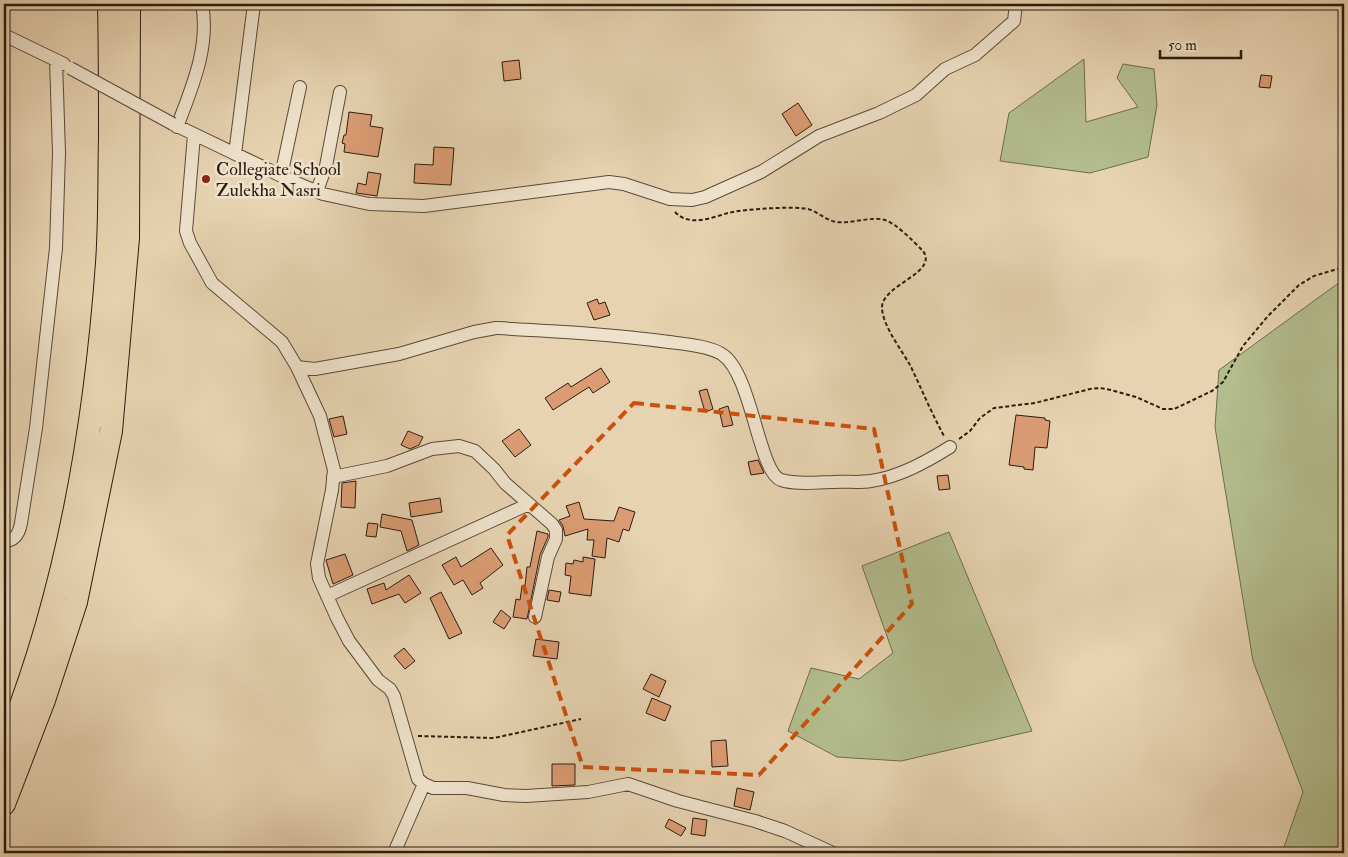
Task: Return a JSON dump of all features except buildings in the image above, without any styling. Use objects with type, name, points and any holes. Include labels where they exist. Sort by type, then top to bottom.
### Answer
[{"type":"highway","points":[[4,749],[22,704],[57,585],[76,506],[89,427],[98,361],[107,261],[110,180],[109,4]]},
{"type":"highway","points":[[4,804],[44,700],[76,602],[111,431],[128,238],[129,4]]},
{"type":"street","points":[[175,126],[201,60],[205,29],[202,4]]},
{"type":"street","points":[[235,154],[254,4]]},
{"type":"street","points":[[4,36],[56,60],[175,126],[281,176],[316,191],[369,204],[424,206],[608,182],[624,184],[670,199],[692,200],[705,197],[761,172],[819,136],[879,113],[916,95],[945,69],[975,56],[1014,21],[1016,4]]},
{"type":"street","points":[[4,541],[13,539],[16,536],[21,524],[36,428],[56,248],[59,153],[56,60]]},
{"type":"street","points":[[281,176],[300,87]]},
{"type":"street","points":[[316,191],[326,166],[340,92]]},
{"type":"street","points":[[194,135],[186,231],[190,243],[212,283],[282,342],[297,367],[320,416],[334,470],[328,514],[317,564],[319,578],[349,641],[378,680],[390,689],[394,696],[418,779],[433,788],[468,788],[504,795],[526,796],[588,792],[628,784],[678,801],[785,831],[833,853]]},
{"type":"street","points":[[297,367],[315,368],[399,354],[474,332],[496,328],[631,337],[694,346],[716,351],[728,359],[746,393],[764,454],[774,474],[780,480],[818,483],[880,479],[921,465],[950,447]]},
{"type":"street","points":[[333,478],[387,466],[432,449],[458,446],[475,451],[505,482],[552,524],[556,530],[557,534],[548,558],[535,617]]},
{"type":"street","points":[[327,596],[530,504]]},
{"type":"street","points":[[394,853],[424,784]]},
{"type":"path","points":[[670,199],[676,213],[686,220],[708,219],[730,212],[792,208],[809,210],[835,222],[880,219],[893,224],[924,251],[926,261],[918,272],[891,291],[886,297],[883,302],[883,315],[950,447],[970,432],[980,418],[994,408],[1036,403],[1079,391],[1100,388],[1136,397],[1163,410],[1174,409],[1212,390],[1223,382],[1243,346],[1268,316],[1299,285],[1314,276],[1344,267]]},
{"type":"path","points":[[406,736],[494,738],[581,719]]},
{"type":"highlighted area","points":[[634,403],[874,429],[912,604],[759,775],[583,767],[507,535]]},
{"type":"green space","points":[[1084,59],[1086,122],[1138,107],[1117,78],[1123,64],[1154,69],[1157,105],[1148,157],[1090,173],[1000,161],[1009,113]]},
{"type":"green space","points":[[1344,279],[1344,853],[1282,853],[1303,792],[1253,661],[1215,427],[1219,370]]},
{"type":"green space","points":[[949,532],[1032,731],[901,761],[837,757],[788,731],[811,668],[859,679],[893,653],[862,566]]},
{"type":"place","name":"Collegiate School Zulekha Nasri","points":[[206,179]]}]
